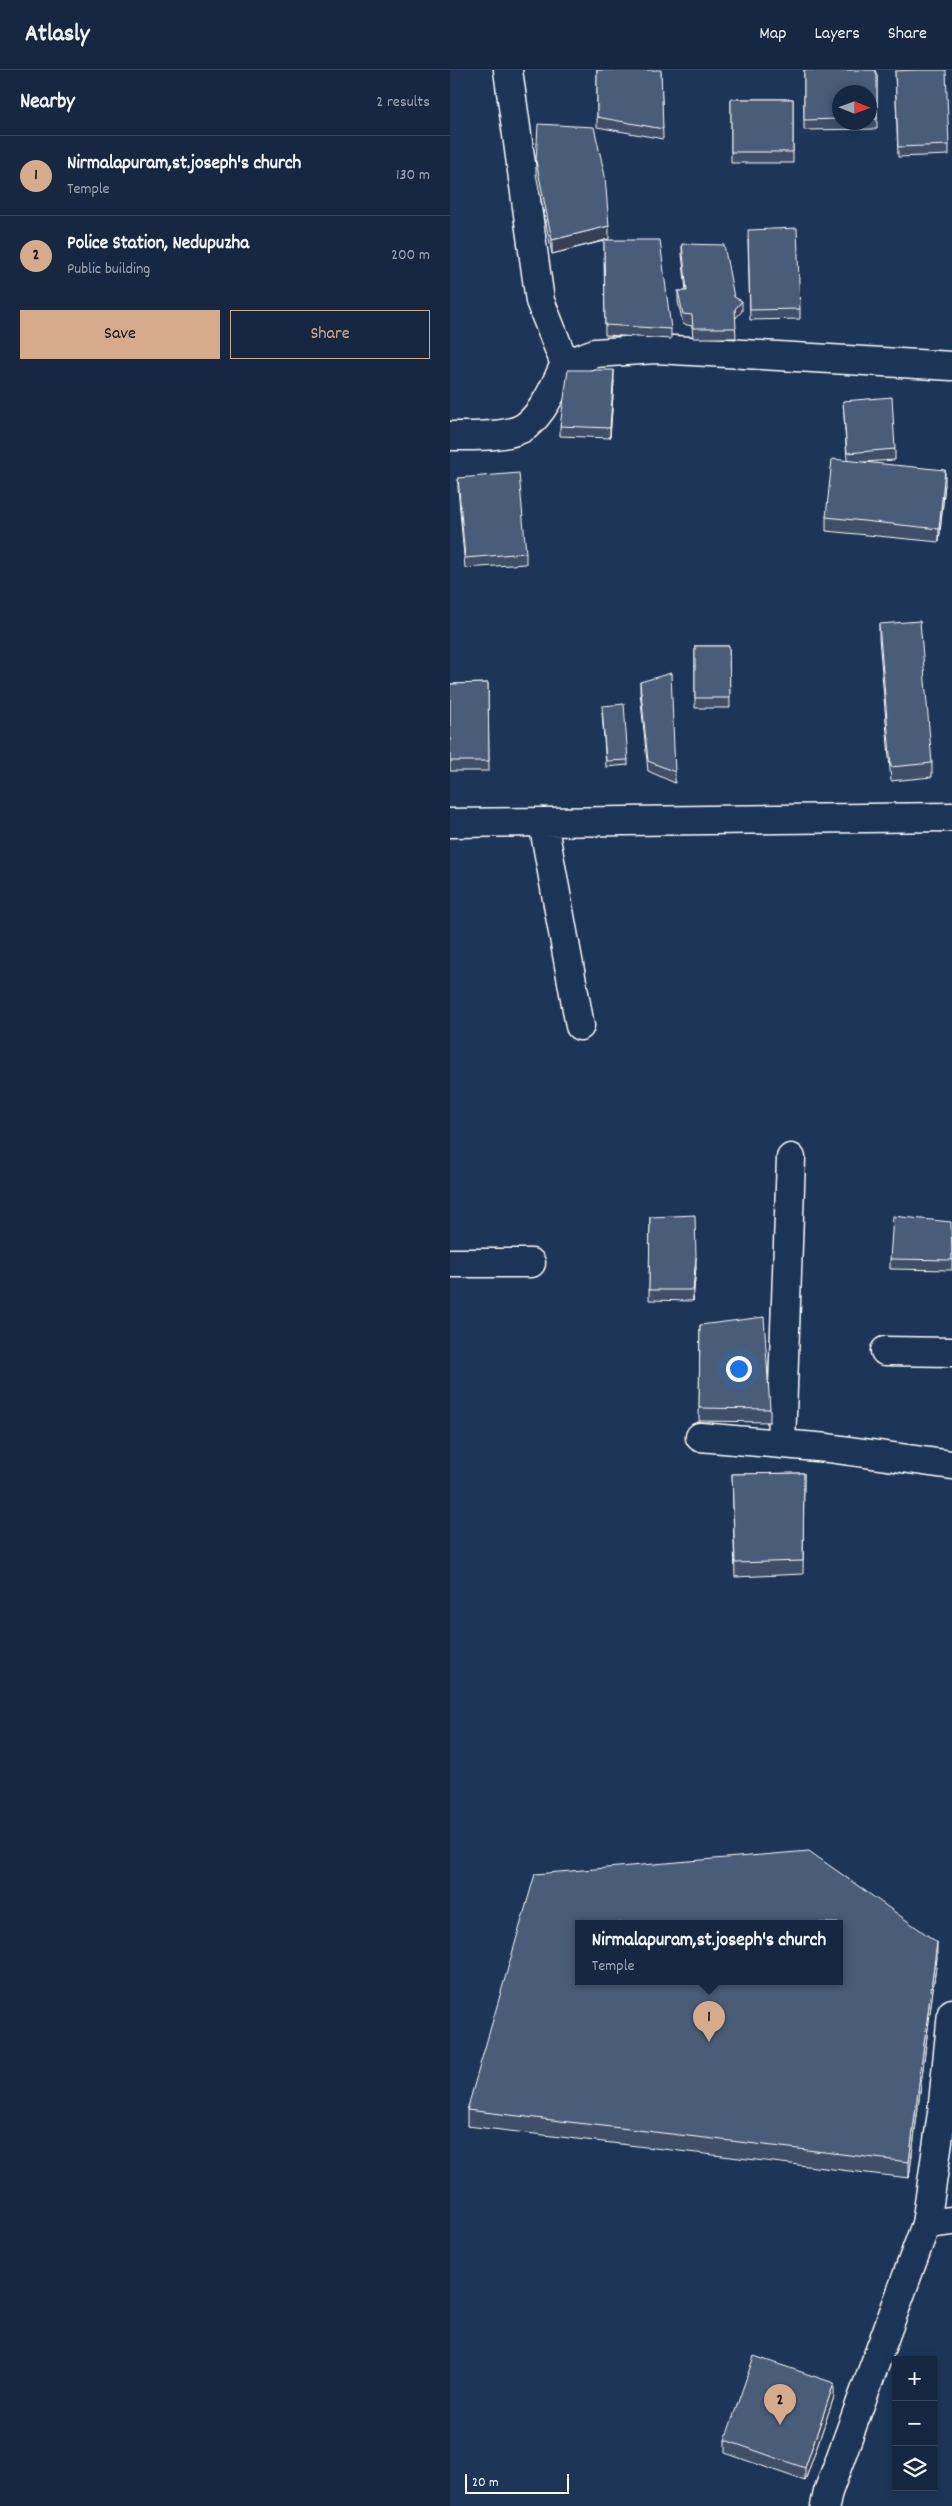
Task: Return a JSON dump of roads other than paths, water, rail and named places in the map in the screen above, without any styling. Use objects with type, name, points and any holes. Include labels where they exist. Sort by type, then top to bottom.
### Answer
[{"type":"street","points":[[508,70],[540,301],[566,364]]},
{"type":"street","points":[[450,436],[490,437],[525,427],[546,402],[566,364],[595,353],[656,349],[952,366]]},
{"type":"street","points":[[450,823],[952,817]]},
{"type":"street","points":[[543,822],[580,1026]]},
{"type":"street","points":[[781,1444],[791,1158]]},
{"type":"street","points":[[450,1263],[531,1263]]},
{"type":"street","points":[[886,1351],[952,1352]]},
{"type":"street","points":[[700,1437],[828,1448],[952,1465]]},
{"type":"street","points":[[825,2506],[828,2492],[939,2222],[942,2113],[952,2013]]},
{"type":"place","name":"Nirmalapuram,st.joseph's church","points":[[709,2042]]},
{"type":"place","name":"Police Station, Nedupuzha","points":[[780,2425]]}]
